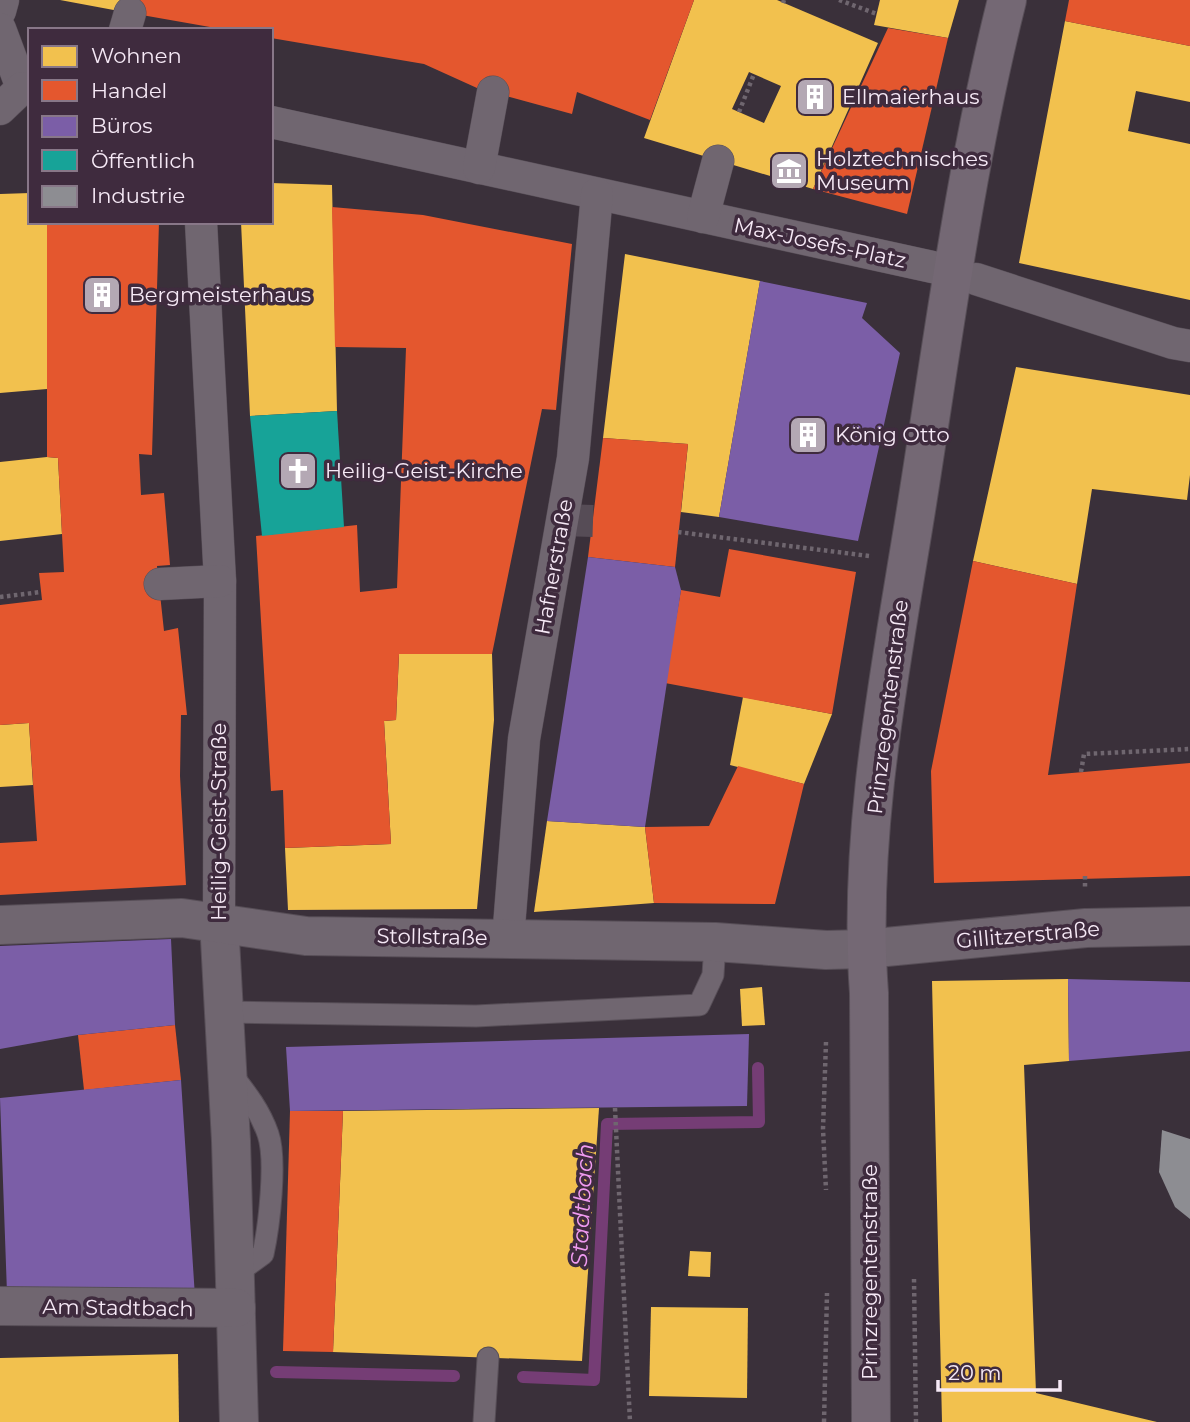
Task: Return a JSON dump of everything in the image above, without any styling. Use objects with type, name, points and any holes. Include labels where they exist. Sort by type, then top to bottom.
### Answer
[{"type":"main road","name":"Prinzregentenstraße","points":[[871,1422],[869,1006],[865,949],[877,773],[953,272],[1007,0]]},
{"type":"street","points":[[0,11],[3,0]]},
{"type":"street","points":[[0,29],[17,96]]},
{"type":"street","points":[[480,168],[493,92]]},
{"type":"street","name":"Max-Josefs-Platz","points":[[273,122],[937,268]]},
{"type":"street","points":[[703,218],[718,161]]},
{"type":"street","name":"Hafnerstraße","points":[[508,939],[524,739],[573,458],[597,194]]},
{"type":"street","name":"Heilig-Geist-Straße","points":[[201,224],[220,581],[219,921],[236,1290],[239,1422]]},
{"type":"street","points":[[976,279],[1173,344],[1190,346]]},
{"type":"street","points":[[160,584],[220,581]]},
{"type":"street","name":"Stollstraße","points":[[0,925],[183,918],[219,921],[306,936],[715,942],[826,950],[865,949]]},
{"type":"street","name":"Gillitzerstraße","points":[[865,949],[1086,928],[1190,926]]},
{"type":"street","name":"Am Stadtbach","points":[[0,1306],[236,1290]]},
{"type":"lane","points":[[223,1012],[476,1016],[699,1005],[713,975],[715,942]]},
{"type":"lane","points":[[484,1422],[488,1358]]},
{"type":"path","points":[[839,0],[877,13]]},
{"type":"path","points":[[738,112],[754,74]]},
{"type":"path","points":[[678,533],[880,557]]},
{"type":"path","points":[[0,597],[41,592]]},
{"type":"path","points":[[1081,772],[1084,754],[1190,749]]},
{"type":"path","points":[[826,1033],[823,1129],[827,1197]]},
{"type":"path","points":[[615,1108],[614,1139],[630,1422]]},
{"type":"path","points":[[824,1422],[827,1289]]},
{"type":"building: Wohnen","points":[[60,0],[121,0],[119,11]]},
{"type":"building: Wohnen","name":"Ellmaierhaus","points":[[694,0],[777,0],[878,43],[813,189],[644,138]],"holes":[[[749,72],[781,86],[764,123],[732,109]]]},
{"type":"building: Wohnen","points":[[880,0],[959,0],[948,38],[874,25]]},
{"type":"building: Wohnen","points":[[1065,21],[1190,46],[1190,102],[1136,91],[1128,131],[1190,144],[1190,300],[1019,263]]},
{"type":"building: Wohnen","points":[[273,183],[332,185],[337,411],[250,416],[241,224],[273,224]]},
{"type":"building: Wohnen","points":[[28,193],[28,224],[47,224],[47,389],[0,393],[0,194]]},
{"type":"building: Wohnen","points":[[625,254],[760,281],[719,517],[681,512],[688,444],[603,438]]},
{"type":"building: Wohnen","points":[[1016,367],[1190,395],[1190,475],[1187,500],[1092,489],[1077,584],[973,561]]},
{"type":"building: Wohnen","points":[[58,458],[62,534],[0,541],[0,462]]},
{"type":"building: Wohnen","points":[[399,654],[492,654],[494,720],[477,909],[288,910],[285,848],[391,844],[384,721],[396,720]]},
{"type":"building: Wohnen","points":[[743,697],[832,714],[804,784],[730,765]]},
{"type":"building: Wohnen","points":[[29,723],[33,785],[0,787],[0,725]]},
{"type":"building: Wohnen","points":[[547,821],[645,827],[654,903],[534,912]]},
{"type":"building: Wohnen","points":[[1068,979],[1069,1061],[1024,1065],[1036,1393],[1157,1422],[942,1422],[932,981]]},
{"type":"building: Wohnen","points":[[762,987],[765,1025],[742,1026],[740,989]]},
{"type":"building: Wohnen","points":[[599,1108],[582,1361],[333,1352],[343,1111]]},
{"type":"building: Wohnen","points":[[690,1251],[711,1252],[710,1277],[688,1276]]},
{"type":"building: Wohnen","points":[[651,1307],[748,1308],[747,1398],[649,1396]]},
{"type":"building: Wohnen","points":[[178,1354],[179,1422],[0,1422],[0,1358]]},
{"type":"building: Handel","points":[[121,0],[694,0],[650,120],[577,92],[572,114],[477,88],[424,64],[273,38],[273,28],[216,28],[119,11]]},
{"type":"building: Handel","points":[[1069,0],[1190,0],[1190,46],[1065,21]]},
{"type":"building: Handel","points":[[888,28],[948,38],[907,214],[813,189]]},
{"type":"building: Handel","points":[[332,207],[423,215],[572,244],[556,410],[542,409],[492,654],[399,654],[396,720],[384,721],[391,844],[285,848],[283,790],[271,791],[256,536],[357,525],[360,592],[397,588],[406,348],[335,347]]},
{"type":"building: Handel","points":[[47,224],[159,224],[152,455],[139,454],[141,495],[164,493],[170,565],[157,566],[164,631],[178,628],[187,715],[181,715],[180,776],[186,885],[0,895],[0,843],[37,841],[29,723],[0,725],[0,605],[42,600],[39,573],[64,572],[58,458],[47,457]]},
{"type":"building: Handel","points":[[603,438],[688,444],[675,567],[588,557]]},
{"type":"building: Handel","points":[[729,549],[856,572],[832,714],[665,683],[681,590],[720,597]]},
{"type":"building: Handel","points":[[973,561],[1077,584],[1048,775],[1190,763],[1190,876],[934,883],[931,771]]},
{"type":"building: Handel","points":[[738,766],[804,784],[775,904],[654,903],[645,827],[709,826]]},
{"type":"building: Handel","points":[[175,1025],[181,1080],[84,1090],[78,1035]]},
{"type":"building: Handel","points":[[290,1111],[343,1111],[333,1352],[283,1351]]},
{"type":"building: Büros","name":"König Otto","points":[[760,281],[867,303],[862,318],[900,353],[858,541],[719,517]]},
{"type":"building: Büros","points":[[588,557],[675,567],[681,590],[645,827],[547,821]]},
{"type":"building: Büros","points":[[171,939],[175,1025],[78,1035],[0,1049],[0,946]]},
{"type":"building: Büros","points":[[1068,979],[1190,982],[1190,1051],[1069,1061]]},
{"type":"building: Büros","points":[[749,1034],[747,1106],[290,1111],[286,1047]]},
{"type":"building: Büros","points":[[181,1080],[195,1297],[115,1296],[114,1287],[7,1293],[0,1098]]},
{"type":"building: Öffentlich","name":"Heilig-Geist-Kirche","points":[[337,411],[344,527],[262,536],[250,416]]},
{"type":"building: Industrie","points":[[1162,1130],[1190,1139],[1190,1219],[1175,1207],[1159,1172]]},
{"type":"waterway","name":"Stadtbach","points":[[523,1377],[594,1380],[607,1124],[759,1122],[758,1068]]},
{"type":"waterway","name":"Stadtbach","points":[[276,1372],[454,1376]]},
{"type":"tunnel","points":[[562,520],[593,521]]},
{"type":"place","name":"Ellmaierhaus","points":[[815,97]]},
{"type":"place","name":"Holztechnisches Museum","points":[[789,171]]},
{"type":"place","name":"Bergmeisterhaus","points":[[102,295]]},
{"type":"place","name":"König Otto","points":[[808,435]]},
{"type":"place","name":"Heilig-Geist-Kirche","points":[[298,471]]}]
